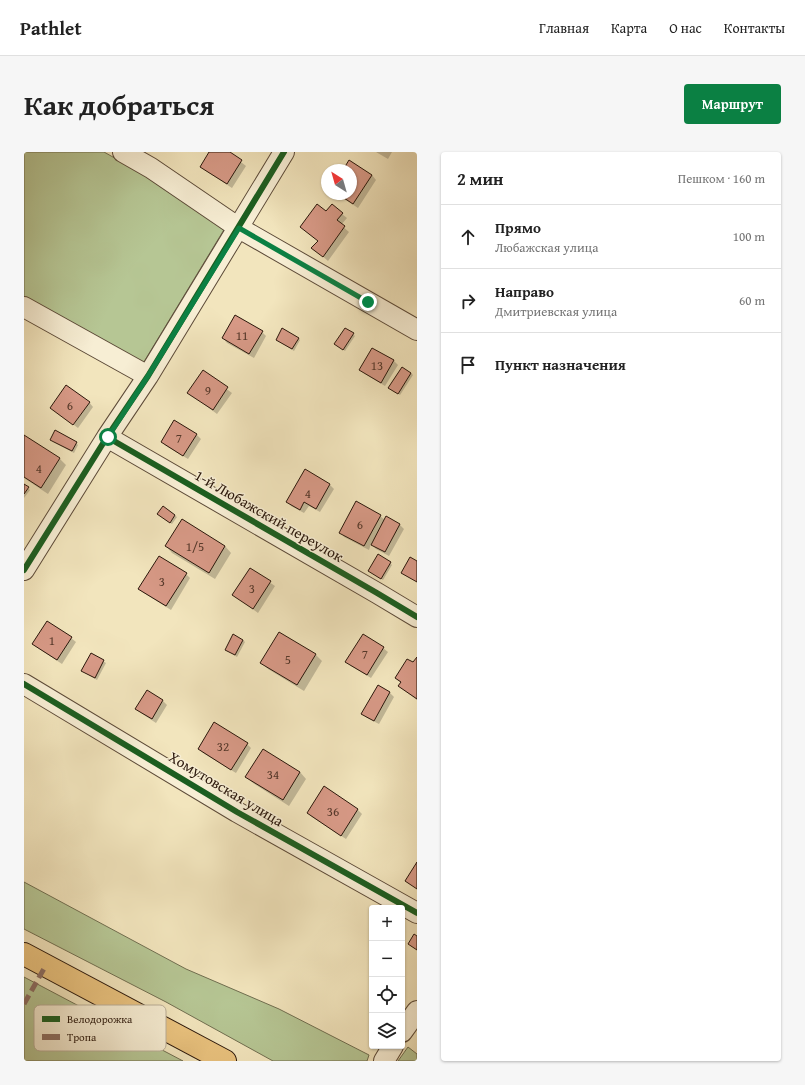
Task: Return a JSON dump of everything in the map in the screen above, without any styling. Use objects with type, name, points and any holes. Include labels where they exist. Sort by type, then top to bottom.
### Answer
[{"type":"main road","points":[[24,954],[120,1005]]},
{"type":"main road","points":[[166,1030],[225,1061]]},
{"type":"street","points":[[123,152],[151,168],[239,228],[417,330]]},
{"type":"street","points":[[24,570],[148,376],[284,152]]},
{"type":"street","points":[[24,307],[148,376]]},
{"type":"street","name":"1-й Любажский переулок","points":[[108,437],[377,593],[417,618]]},
{"type":"street","name":"Хомутовская улица","points":[[24,684],[237,812],[417,913]]},
{"type":"street","points":[[405,1028],[417,1011]]},
{"type":"street","points":[[384,1061],[391,1049]]},
{"type":"green space","points":[[24,152],[104,152],[150,178],[225,228],[142,365],[24,303]]},
{"type":"green space","points":[[24,882],[186,969],[279,1009],[369,1055],[367,1061],[273,1061],[166,1002],[24,929]]},
{"type":"green space","points":[[24,977],[77,1005],[34,1005],[34,1051],[164,1051],[183,1061],[24,1061]]},
{"type":"green space","points":[[408,1047],[417,1054],[417,1061],[398,1061]]},
{"type":"building","points":[[209,152],[230,152],[242,160],[227,184],[200,167]]},
{"type":"building","points":[[349,160],[355,164],[347,164]]},
{"type":"building","points":[[357,165],[372,175],[357,198]]},
{"type":"building","points":[[347,200],[356,200],[353,204]]},
{"type":"building","points":[[317,204],[326,211],[332,204],[343,213],[337,220],[345,226],[323,257],[311,248],[318,241],[300,227]]},
{"type":"building","points":[[235,315],[263,331],[249,354],[222,338]]},
{"type":"building","points":[[282,328],[299,338],[292,349],[276,340]]},
{"type":"building","points":[[345,328],[354,333],[343,350],[334,344]]},
{"type":"building","points":[[372,348],[394,360],[381,383],[359,370]]},
{"type":"building","points":[[402,367],[411,373],[398,394],[388,388]]},
{"type":"building","points":[[203,370],[228,387],[213,410],[187,393]]},
{"type":"building","points":[[66,385],[90,402],[73,425],[50,408]]},
{"type":"building","points":[[174,420],[197,434],[183,456],[161,442]]},
{"type":"building","points":[[55,430],[77,442],[72,451],[50,440]]},
{"type":"building","points":[[24,435],[60,458],[41,488],[24,477]]},
{"type":"building","points":[[305,469],[330,484],[316,509],[304,502],[300,510],[286,502]]},
{"type":"building","points":[[24,484],[29,487],[24,494]]},
{"type":"building","points":[[356,501],[381,515],[364,546],[339,533]]},
{"type":"building","points":[[163,506],[175,515],[170,523],[157,514]]},
{"type":"building","points":[[386,516],[400,524],[385,552],[371,545]]},
{"type":"building","points":[[182,519],[225,546],[209,573],[165,546]]},
{"type":"building","points":[[378,554],[391,562],[381,579],[368,571]]},
{"type":"building","points":[[159,556],[187,573],[166,606],[138,589]]},
{"type":"building","points":[[410,557],[417,561],[417,582],[401,573]]},
{"type":"building","points":[[250,568],[271,581],[253,609],[232,595]]},
{"type":"building","points":[[47,621],[72,637],[57,660],[32,644]]},
{"type":"building","points":[[279,632],[316,654],[297,685],[260,663]]},
{"type":"building","points":[[233,634],[243,640],[235,655],[225,650]]},
{"type":"building","points":[[363,634],[384,647],[367,675],[345,662]]},
{"type":"building","points":[[91,653],[104,660],[95,678],[81,671]]},
{"type":"building","points":[[417,657],[417,699],[398,686],[401,682],[395,678],[407,659],[413,662]]},
{"type":"building","points":[[378,685],[390,692],[374,721],[361,714]]},
{"type":"building","points":[[147,690],[163,700],[152,719],[135,709]]},
{"type":"building","points":[[214,722],[248,743],[231,770],[198,749]]},
{"type":"building","points":[[263,749],[300,772],[283,800],[245,777]]},
{"type":"building","points":[[324,786],[358,809],[341,836],[307,813]]},
{"type":"building","points":[[417,862],[417,889],[405,881]]},
{"type":"building","points":[[414,934],[417,936],[417,950],[408,944]]},
{"type":"marked path","points":[[24,1004],[46,965]]},
{"type":"cycle path","points":[[24,570],[107,437],[148,376],[284,152]]},
{"type":"cycle path","points":[[107,437],[417,617]]},
{"type":"cycle path","points":[[24,684],[237,812],[417,913]]},
{"type":"route","points":[[108,437],[148,376],[239,228],[368,302]]}]
